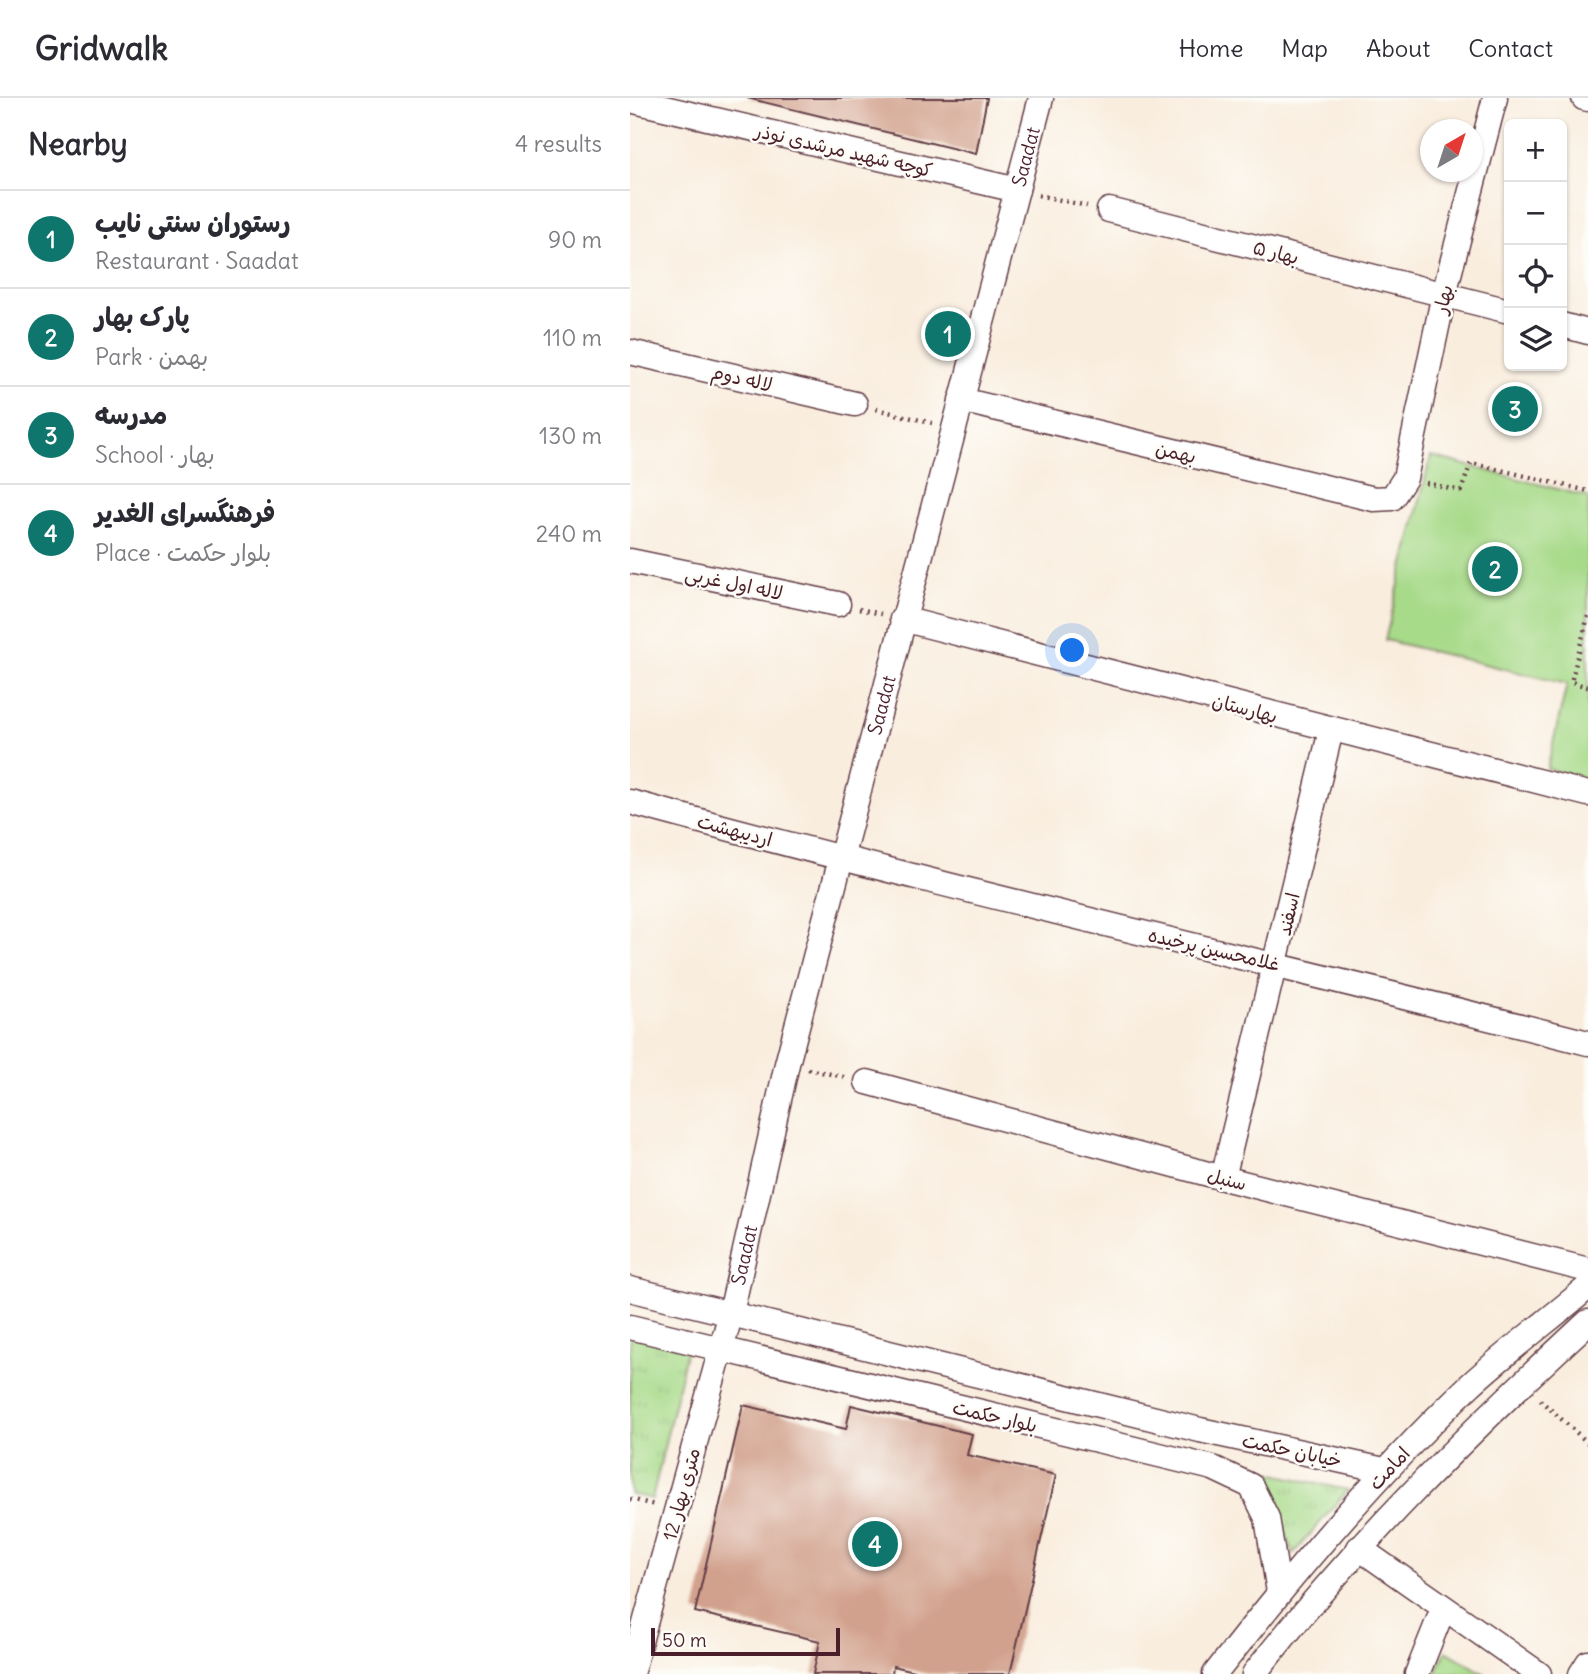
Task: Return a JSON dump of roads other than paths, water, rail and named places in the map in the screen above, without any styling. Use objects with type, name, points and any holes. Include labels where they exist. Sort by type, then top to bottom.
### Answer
[{"type":"street","name":"Saadat","points":[[731,1313],[787,1064],[839,859],[1041,98]]},
{"type":"street","name":"بهار","points":[[1398,488],[1494,98]]},
{"type":"street","name":"کوچه شهید مرشدی نوذر","points":[[630,100],[1017,190]]},
{"type":"street","name":"بهار ۵","points":[[1109,210],[1504,310]]},
{"type":"street","points":[[1567,326],[1588,332]]},
{"type":"street","name":"لاله دوم","points":[[630,352],[855,404]]},
{"type":"street","name":"بهمن","points":[[961,400],[1374,499],[1398,488]]},
{"type":"street","name":"لاله اول غربی","points":[[630,561],[838,604]]},
{"type":"street","name":"بهارستان","points":[[902,619],[1331,730],[1588,793]]},
{"type":"street","name":"اسفند","points":[[1223,1178],[1277,964],[1331,730]]},
{"type":"street","name":"اردیبهشت","points":[[630,802],[839,859]]},
{"type":"street","name":"غلامحسین پرخیده","points":[[839,859],[1588,1042]]},
{"type":"street","name":"سنبل","points":[[867,1082],[1223,1178],[1588,1270]]},
{"type":"street","name":"امامت","points":[[1215,1674],[1279,1592],[1384,1471],[1471,1384],[1588,1287]]},
{"type":"street","name":"بلوار حکمت","points":[[630,1289],[1200,1430]]},
{"type":"street","name":"12 متری بهار","points":[[631,1674],[731,1313]]},
{"type":"street","name":"امامت","points":[[1254,1674],[1359,1548],[1483,1418],[1588,1322]]},
{"type":"street","name":"بلوار حکمت","points":[[630,1327],[720,1351],[1213,1468],[1251,1486],[1267,1518],[1279,1592]]},
{"type":"street","name":"خیابان حکمت","points":[[1200,1430],[1384,1471]]},
{"type":"street","points":[[1359,1548],[1539,1674]]},
{"type":"street","points":[[1417,1674],[1443,1609]]},
{"type":"street","points":[[1581,1674],[1588,1663]]},
{"type":"place","name":"رستوران سنتی نایب","points":[[948,334]]},
{"type":"place","name":"مدرسه","points":[[1515,409]]},
{"type":"place","name":"پارک بهار","points":[[1495,569]]},
{"type":"place","name":"فرهنگسرای الغدیر","points":[[875,1544]]}]
